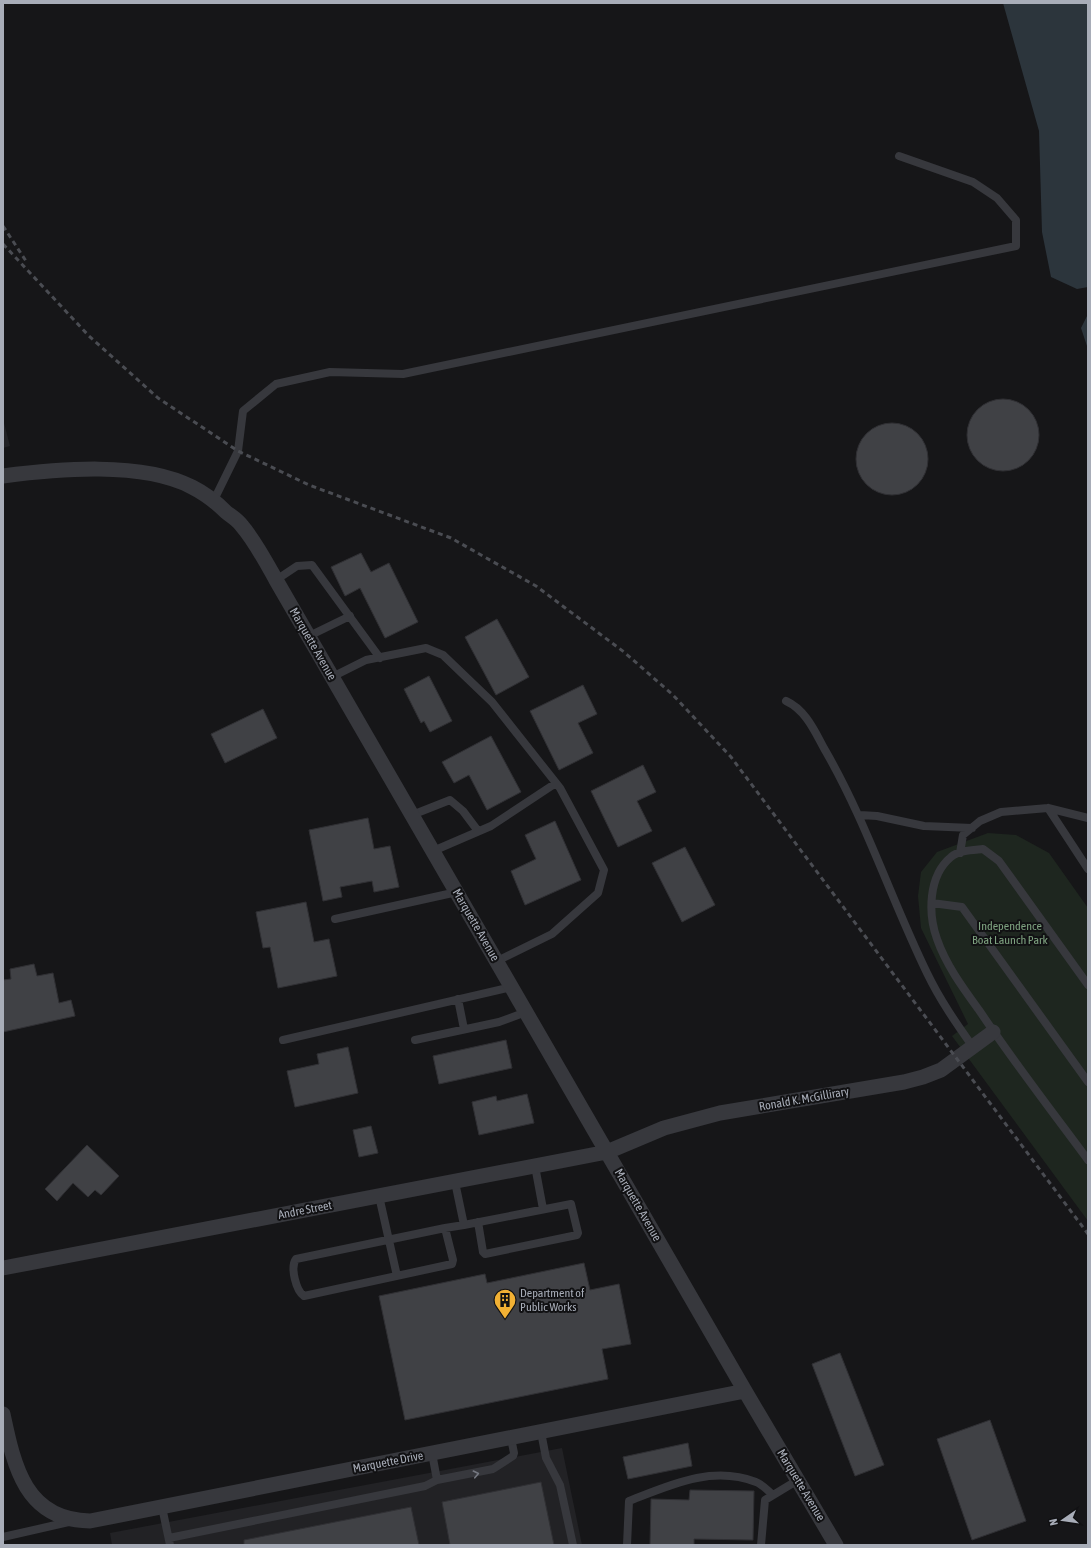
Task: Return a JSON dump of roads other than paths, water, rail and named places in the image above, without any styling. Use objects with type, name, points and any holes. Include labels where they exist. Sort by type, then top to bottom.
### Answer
[{"type":"street","name":"Marquette Avenue","points":[[3,476],[52,470],[96,470],[137,472],[164,477],[191,486],[214,500],[242,525],[309,636],[745,1391],[836,1545]]},
{"type":"street","name":"Ronald K. McGillirary","points":[[607,1152],[664,1128],[720,1113],[904,1082],[923,1077],[941,1070],[993,1032]]},
{"type":"street","name":"Andre Street","points":[[3,1268],[607,1152]]},
{"type":"street","name":"Marquette Drive","points":[[3,1414],[12,1456],[18,1472],[37,1499],[45,1508],[74,1521],[90,1522],[745,1391]]},
{"type":"lane","points":[[214,500],[238,451],[243,411],[276,384],[330,372],[403,374],[1016,246],[1016,220],[997,198],[974,182],[899,156]]},
{"type":"lane","points":[[276,580],[296,566],[312,565],[380,658]]},
{"type":"lane","points":[[309,636],[350,616]]},
{"type":"lane","points":[[332,677],[366,660],[426,648],[444,655],[492,702],[556,783],[604,870],[598,892],[552,934],[497,961]]},
{"type":"lane","points":[[786,701],[795,705],[807,719],[860,815],[926,972],[944,1007],[973,1047]]},
{"type":"lane","points":[[433,851],[490,826],[556,783]]},
{"type":"lane","points":[[412,815],[450,800],[463,810],[478,832]]},
{"type":"lane","points":[[1048,808],[1088,869]]},
{"type":"lane","points":[[960,853],[963,835],[980,821],[1001,812],[1048,808],[1088,818]]},
{"type":"lane","points":[[860,815],[877,816],[924,826],[972,828]]},
{"type":"lane","points":[[1088,985],[999,861],[983,849],[968,850],[952,857],[940,870],[932,892],[933,918],[937,939],[949,965],[993,1032],[1088,1160]]},
{"type":"lane","points":[[335,918],[457,892]]},
{"type":"lane","points":[[932,903],[962,908],[1088,1082]]},
{"type":"lane","points":[[283,1040],[512,987]]},
{"type":"lane","points":[[458,999],[464,1029]]},
{"type":"lane","points":[[415,1040],[499,1022],[526,1012]]},
{"type":"lane","points":[[535,1166],[543,1209]]},
{"type":"lane","points":[[455,1182],[464,1225]]},
{"type":"lane","points":[[379,1196],[397,1276]]},
{"type":"lane","points":[[445,1228],[452,1264],[304,1296],[298,1291],[293,1265],[296,1259],[445,1228],[570,1204],[578,1233],[485,1254],[483,1252],[478,1222]]},
{"type":"lane","points":[[541,1432],[546,1458],[560,1484],[573,1545]]},
{"type":"lane","points":[[162,1507],[169,1542],[425,1486],[437,1480],[493,1469],[513,1456],[514,1453],[511,1438]]},
{"type":"lane","points":[[432,1453],[437,1480]]},
{"type":"lane","points":[[627,1545],[629,1501],[693,1477],[724,1475],[758,1482],[773,1496]]},
{"type":"lane","points":[[761,1545],[765,1500],[798,1480]]},
{"type":"lane","points":[[3,1538],[74,1521]]},
{"type":"railway","points":[[3,226],[26,261]]},
{"type":"railway","points":[[3,244],[89,336],[158,398],[238,451],[309,485],[451,538],[536,586],[624,652],[673,695],[731,757],[1088,1234]]},
{"type":"place","name":"Department of Public Works","points":[[505,1320]]},
{"type":"park label","name":"Independence Boat Launch Park","points":[[1010,933]]}]
